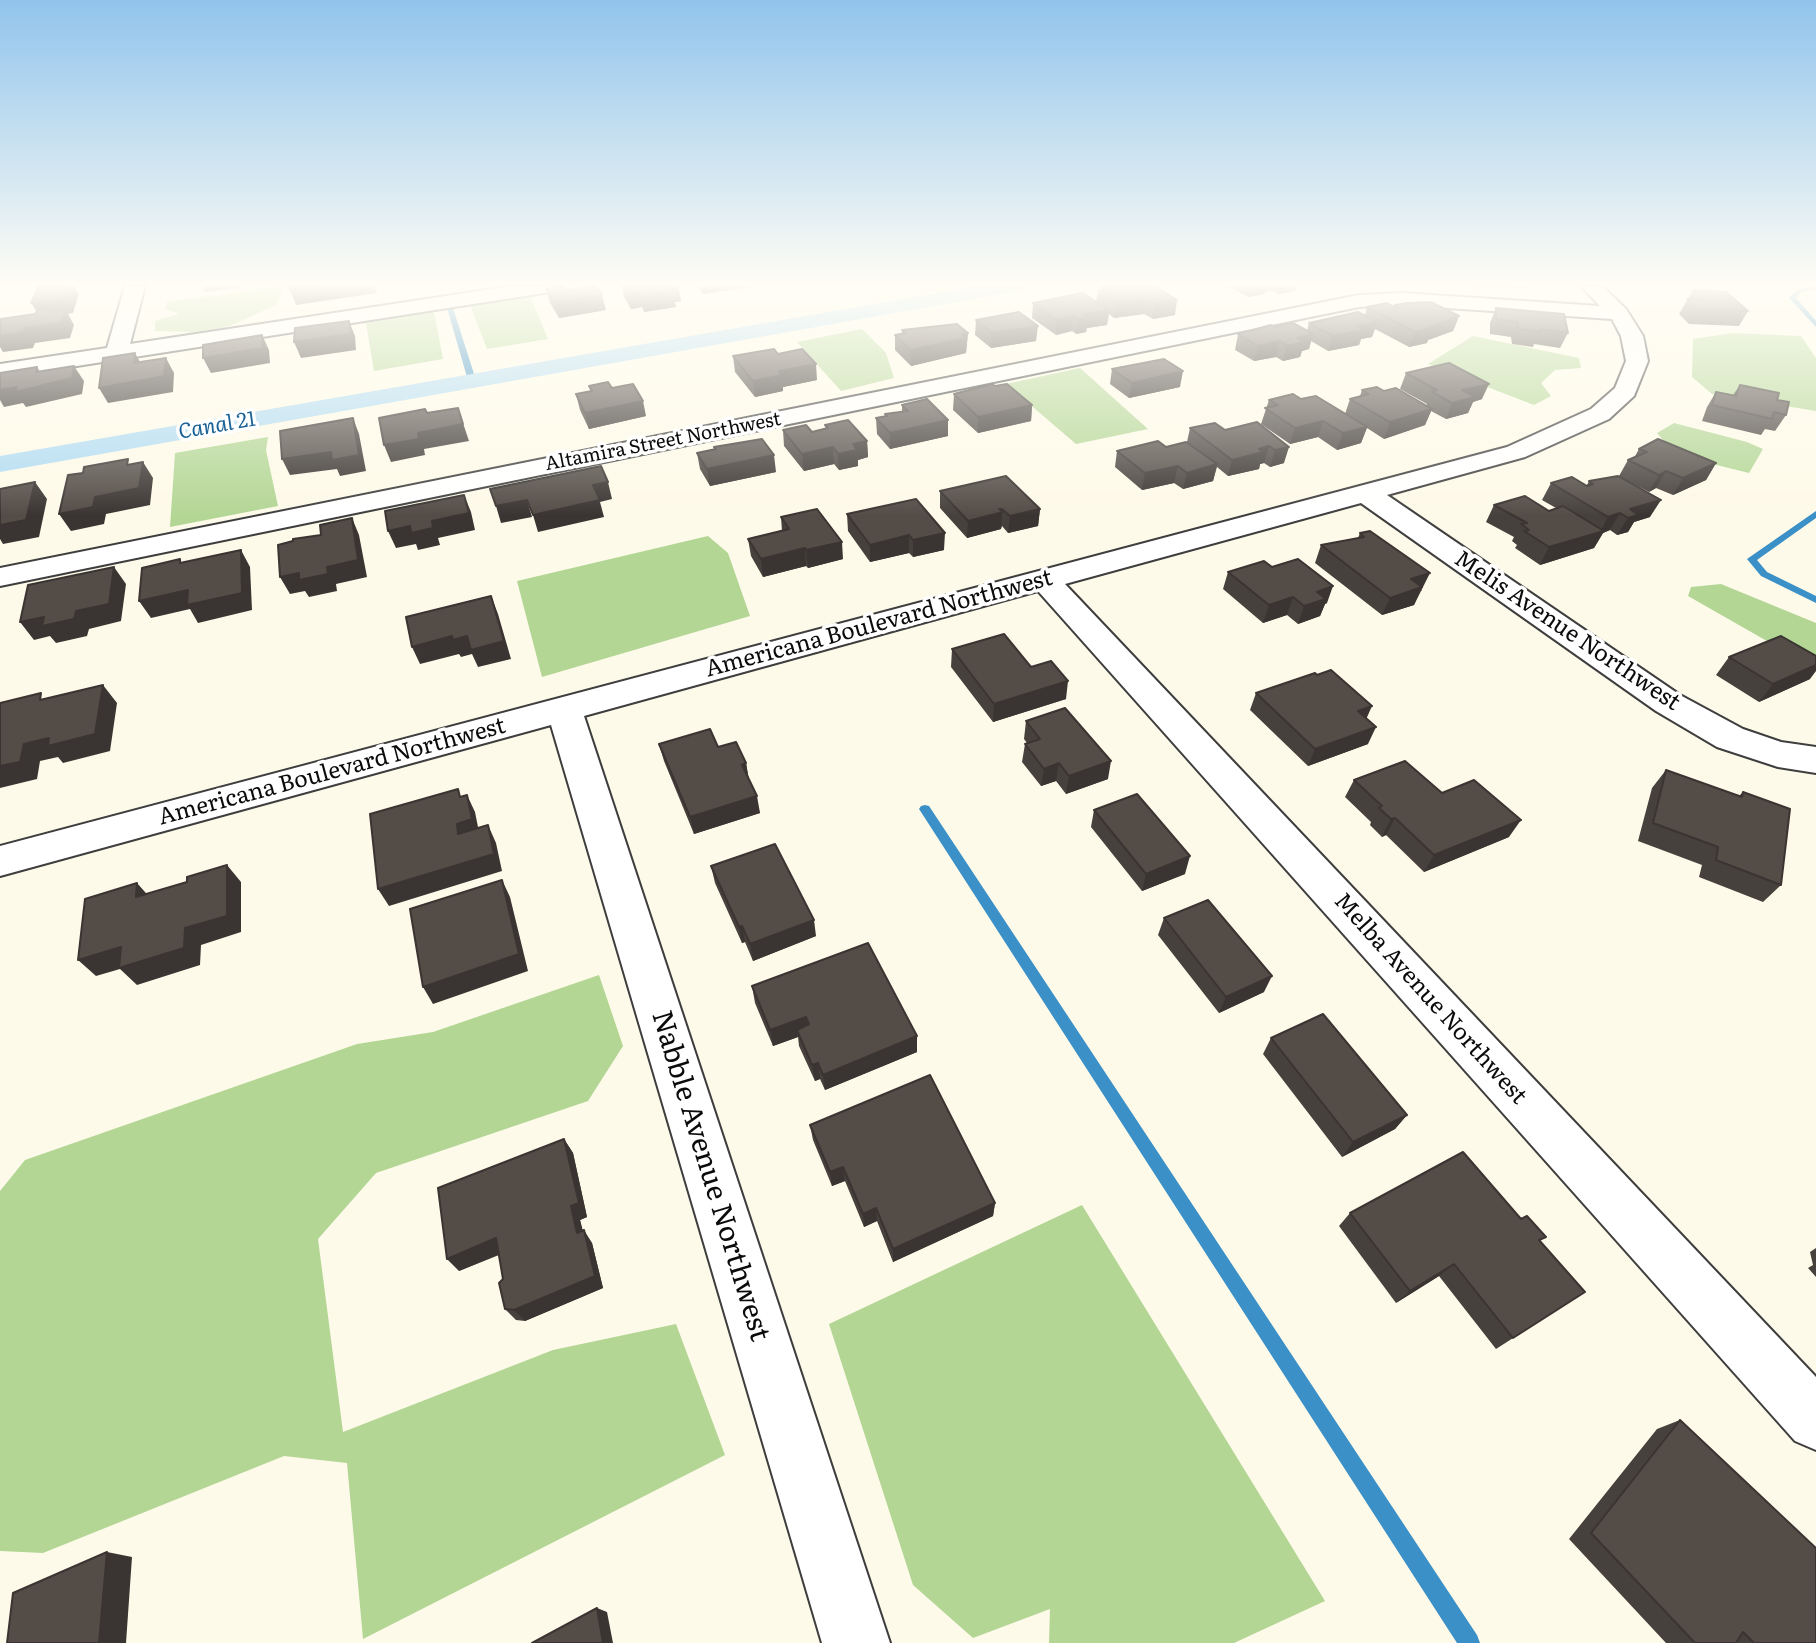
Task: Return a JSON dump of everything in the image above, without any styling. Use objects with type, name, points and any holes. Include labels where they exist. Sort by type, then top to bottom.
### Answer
[{"type":"street","points":[[0,371],[54,363]]},
{"type":"street","name":"Altamira Street Northwest","points":[[0,577],[1055,363]]},
{"type":"street","name":"Americana Boulevard Northwest","points":[[2,869],[564,709],[1516,452],[1600,414],[1626,391],[1636,363]]},
{"type":"street","name":"Melis Avenue Northwest","points":[[1365,493],[1668,703],[1730,738],[1778,754],[1816,760]]},
{"type":"street","name":"Melba Avenue Northwest","points":[[1044,579],[1816,1420]]},
{"type":"street","name":"Nabble Avenue Northwest","points":[[564,709],[856,1643]]},
{"type":"green space","points":[[373,363],[422,363],[374,371]]},
{"type":"green space","points":[[816,363],[889,363],[894,378],[841,391]]},
{"type":"green space","points":[[1580,363],[1581,368],[1555,370],[1541,383],[1551,396],[1534,405],[1428,364]]},
{"type":"green space","points":[[1692,363],[1816,363],[1816,411],[1712,394],[1692,377]]},
{"type":"green space","points":[[1080,368],[1148,429],[1076,444],[1006,384]]},
{"type":"green space","points":[[1674,423],[1747,442],[1763,449],[1749,473],[1676,455],[1657,433]]},
{"type":"green space","points":[[268,437],[266,450],[278,506],[170,527],[175,453]]},
{"type":"green space","points":[[708,536],[728,553],[750,616],[542,677],[517,581]]},
{"type":"green space","points":[[1721,584],[1816,623],[1816,669],[1688,596],[1691,587]]},
{"type":"green space","points":[[599,975],[623,1046],[588,1101],[376,1173],[318,1239],[343,1432],[553,1350],[676,1324],[725,1455],[363,1639],[347,1463],[284,1456],[43,1553],[0,1551],[0,1191],[25,1160],[357,1044],[433,1032]]},
{"type":"green space","points":[[1082,1205],[1325,1601],[1234,1643],[1049,1643],[1050,1609],[973,1638],[913,1585],[829,1324]]},
{"type":"building","points":[[102,363],[165,363],[164,376],[99,388]]},
{"type":"building","points":[[738,363],[816,364],[779,371],[782,375],[753,381]]},
{"type":"building","points":[[1145,363],[1170,363],[1183,371],[1132,383],[1112,369]]},
{"type":"building","points":[[1449,363],[1489,384],[1462,390],[1475,397],[1452,403],[1432,392],[1437,390],[1406,373]]},
{"type":"building","points":[[74,366],[72,378],[15,392],[17,387],[0,390],[0,373],[37,367],[36,372]]},
{"type":"building","points":[[608,382],[612,388],[633,384],[643,401],[585,413],[576,394],[592,391],[589,386]]},
{"type":"building","points":[[992,384],[1007,384],[1032,405],[978,417],[954,394]]},
{"type":"building","points":[[1740,385],[1779,393],[1777,400],[1789,402],[1786,415],[1774,412],[1772,419],[1712,405],[1716,392],[1736,396]]},
{"type":"building","points":[[1377,387],[1384,391],[1396,388],[1432,409],[1390,422],[1350,399],[1369,394],[1362,390]]},
{"type":"building","points":[[1293,394],[1301,399],[1316,396],[1367,427],[1343,433],[1323,421],[1295,428],[1265,408],[1278,405],[1269,400]]},
{"type":"building","points":[[927,399],[948,420],[890,433],[876,418],[908,411],[902,405]]},
{"type":"building","points":[[458,408],[463,424],[418,433],[419,439],[384,445],[379,418],[425,409],[427,413]]},
{"type":"building","points":[[353,418],[359,455],[332,460],[331,452],[282,459],[280,431]]},
{"type":"building","points":[[848,420],[867,441],[853,444],[857,450],[838,454],[833,447],[802,454],[783,430],[806,425],[812,432],[828,428],[825,425]]},
{"type":"building","points":[[1257,422],[1289,447],[1275,450],[1269,446],[1259,449],[1263,452],[1232,460],[1190,428],[1215,423],[1225,430]]},
{"type":"building","points":[[762,439],[774,455],[707,469],[697,453],[716,449],[714,447]]},
{"type":"building","points":[[1658,439],[1716,463],[1683,478],[1666,471],[1659,475],[1628,460],[1647,452],[1639,449]]},
{"type":"building","points":[[1158,441],[1166,447],[1186,442],[1217,464],[1187,473],[1178,466],[1145,473],[1117,451]]},
{"type":"building","points":[[128,459],[127,465],[143,462],[139,488],[95,497],[93,507],[59,514],[68,475],[83,473],[84,467]]},
{"type":"building","points":[[601,466],[608,482],[593,485],[600,500],[533,515],[527,500],[496,506],[490,489]]},
{"type":"building","points":[[1006,476],[1040,509],[1010,516],[999,509],[1003,512],[968,521],[940,491]]},
{"type":"building","points":[[1618,476],[1661,500],[1630,509],[1638,515],[1628,518],[1620,513],[1608,517],[1551,483],[1572,477],[1587,486],[1593,484],[1589,481]]},
{"type":"building","points":[[35,482],[26,520],[0,525],[0,489]]},
{"type":"building","points":[[464,495],[469,513],[432,521],[433,528],[411,533],[410,526],[388,531],[385,511]]},
{"type":"building","points":[[1525,496],[1549,511],[1563,506],[1604,531],[1549,547],[1524,531],[1529,530],[1521,524],[1527,523],[1494,505]]},
{"type":"building","points":[[916,499],[945,533],[913,540],[909,535],[870,545],[847,514]]},
{"type":"building","points":[[817,509],[842,542],[761,559],[748,539],[789,529],[781,517]]},
{"type":"building","points":[[352,518],[358,560],[327,567],[328,574],[299,580],[299,573],[280,577],[278,545],[293,539],[321,535],[320,525]]},
{"type":"building","points":[[1370,531],[1430,573],[1411,579],[1422,587],[1390,598],[1321,545],[1364,537],[1360,533]]},
{"type":"building","points":[[241,550],[242,593],[187,605],[188,590],[139,601],[142,568]]},
{"type":"building","points":[[1298,559],[1333,586],[1317,592],[1326,599],[1304,606],[1293,597],[1269,605],[1228,572],[1264,561],[1272,567]]},
{"type":"building","points":[[114,567],[109,604],[76,611],[74,619],[42,626],[44,617],[20,622],[28,585]]},
{"type":"building","points":[[491,596],[504,641],[471,650],[467,636],[453,640],[452,636],[412,647],[406,617]]},
{"type":"building","points":[[1004,634],[1031,667],[1051,661],[1068,681],[994,704],[952,649]]},
{"type":"building","points":[[1781,636],[1816,656],[1816,665],[1773,684],[1729,657]]},
{"type":"building","points":[[1331,670],[1372,706],[1358,711],[1376,727],[1315,749],[1256,693]]},
{"type":"building","points":[[103,685],[95,734],[48,746],[49,738],[24,744],[20,762],[0,766],[0,703],[41,693],[40,700]]},
{"type":"building","points":[[1065,708],[1111,761],[1069,776],[1059,763],[1044,769],[1025,744],[1040,739],[1026,721]]},
{"type":"building","points":[[710,729],[718,747],[736,742],[746,763],[742,765],[757,796],[690,817],[659,744]]},
{"type":"building","points":[[1405,761],[1442,793],[1474,780],[1521,820],[1434,855],[1395,818],[1391,819],[1379,808],[1382,806],[1354,780]]},
{"type":"building","points":[[1666,770],[1742,797],[1743,792],[1790,809],[1781,885],[1716,860],[1718,847],[1653,823]]},
{"type":"building","points":[[458,789],[460,797],[467,795],[472,819],[457,824],[458,834],[488,825],[494,854],[378,889],[370,814]]},
{"type":"building","points":[[1137,794],[1190,856],[1146,874],[1094,810]]},
{"type":"building","points":[[775,844],[814,920],[750,944],[742,926],[739,927],[711,866]]},
{"type":"building","points":[[227,865],[227,916],[185,928],[184,948],[119,968],[121,947],[78,960],[85,899],[137,883],[136,897],[187,882],[187,877]]},
{"type":"building","points":[[502,880],[519,954],[423,987],[410,909]]},
{"type":"building","points":[[1208,900],[1272,976],[1226,997],[1164,918]]},
{"type":"building","points":[[868,943],[917,1036],[823,1075],[818,1063],[812,1065],[797,1030],[809,1024],[806,1017],[770,1030],[752,986]]},
{"type":"building","points":[[1323,1014],[1407,1115],[1353,1142],[1271,1038]]},
{"type":"building","points":[[930,1075],[995,1203],[893,1249],[876,1208],[863,1214],[843,1167],[830,1172],[810,1125]]},
{"type":"building","points":[[564,1139],[579,1203],[571,1206],[577,1233],[584,1230],[595,1276],[514,1310],[505,1309],[499,1283],[503,1279],[496,1238],[447,1259],[438,1188]]},
{"type":"building","points":[[1463,1152],[1521,1219],[1527,1216],[1546,1237],[1539,1240],[1585,1292],[1513,1338],[1454,1264],[1410,1291],[1350,1213]]},
{"type":"building","points":[[1680,1420],[1816,1548],[1816,1643],[1754,1643],[1743,1632],[1736,1643],[1695,1643],[1591,1533]]},
{"type":"building","points":[[107,1552],[99,1643],[7,1643],[13,1593]]},
{"type":"building","points":[[597,1608],[603,1643],[532,1643]]},
{"type":"waterway","points":[[467,363],[471,377],[469,381]]},
{"type":"waterway","name":"Canal 21","points":[[0,464],[577,363]]},
{"type":"waterway","points":[[1816,514],[1752,559],[1764,574],[1816,600]]},
{"type":"waterway","points":[[925,809],[1469,1643]]}]
